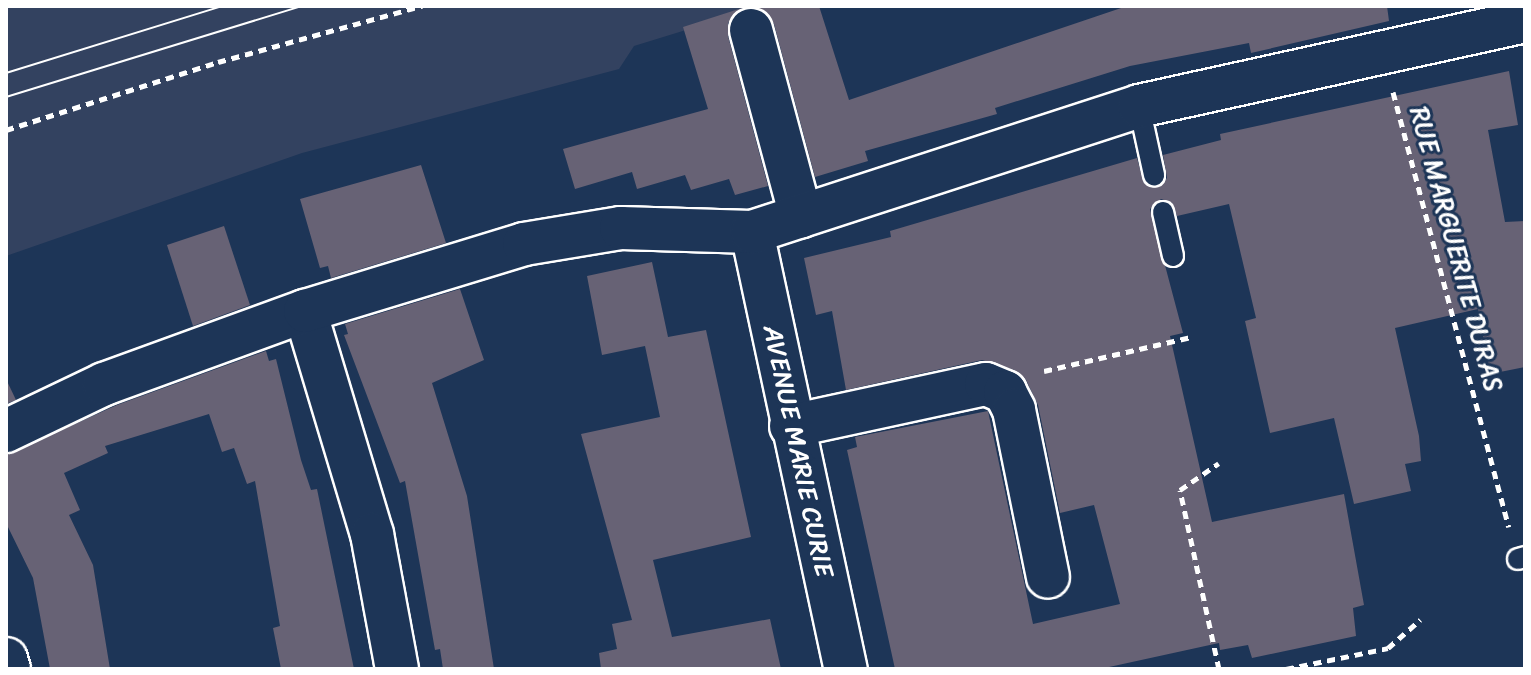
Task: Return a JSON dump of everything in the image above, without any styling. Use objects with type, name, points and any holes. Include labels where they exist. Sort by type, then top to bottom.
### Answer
[{"type":"street","points":[[6,431],[104,384],[305,311],[524,244],[621,228],[752,232],[1139,106],[1525,21]]},
{"type":"street","points":[[751,30],[801,216]]},
{"type":"street","name":"AVENUE MARIE CURIE","points":[[752,232],[791,426],[846,669]]},
{"type":"street","points":[[305,311],[372,534],[397,669]]},
{"type":"street","points":[[791,426],[986,384],[996,388],[1014,410],[1048,577]]},
{"type":"street","points":[[6,659],[9,669]]},
{"type":"lane","points":[[1139,106],[1154,175]]},
{"type":"lane","points":[[1163,212],[1173,256]]},
{"type":"path","points":[[6,130],[218,62],[422,6]]},
{"type":"path","name":"RUE MARGUERITE DURAS","points":[[1383,53],[1503,502]]},
{"type":"path","points":[[996,388],[1026,375],[1191,337]]},
{"type":"path","points":[[1219,463],[1180,490],[1219,669]]},
{"type":"path","points":[[1286,669],[1388,648],[1420,620]]},
{"type":"shaded area","points":[[6,6],[764,6],[634,46],[619,69],[302,153],[6,256]]},
{"type":"building","points":[[819,6],[849,100],[1127,6],[1387,6],[1389,21],[1251,53],[1249,43],[1130,66],[995,108],[997,114],[865,151],[868,161],[815,177],[774,24],[767,13],[747,7]]},
{"type":"building","points":[[742,8],[728,23],[728,36],[768,186],[735,195],[729,179],[691,190],[685,175],[637,189],[632,172],[575,189],[563,149],[708,109],[683,27]]},
{"type":"building","points":[[1509,71],[1518,125],[1488,130],[1505,222],[1525,221],[1525,367],[1490,374],[1478,309],[1395,328],[1419,436],[1421,461],[1405,464],[1411,491],[1354,504],[1334,418],[1270,433],[1245,321],[1256,318],[1229,204],[1177,216],[1172,203],[1161,199],[1150,209],[1183,333],[1170,336],[1212,522],[1344,494],[1364,605],[1353,608],[1356,636],[1252,658],[1248,645],[1220,650],[1219,643],[1100,669],[895,669],[847,450],[857,447],[855,437],[988,411],[1033,624],[1120,604],[1094,505],[1060,513],[1038,405],[1026,380],[1014,370],[982,360],[846,390],[832,311],[816,315],[804,258],[891,237],[890,231],[1137,158],[1144,183],[1158,187],[1167,178],[1163,155],[1221,140],[1220,134]]},
{"type":"building","points":[[421,165],[446,243],[331,278],[328,266],[320,268],[300,199]]},
{"type":"building","points":[[224,226],[250,305],[193,326],[167,245]]},
{"type":"building","points":[[652,262],[668,337],[706,330],[751,537],[653,560],[672,637],[770,619],[781,669],[601,669],[599,653],[617,649],[612,624],[632,620],[581,434],[660,417],[645,346],[602,355],[587,276]]},
{"type":"building","points":[[460,289],[484,360],[432,383],[467,496],[494,669],[443,669],[440,649],[435,650],[405,481],[400,483],[344,335],[348,334],[345,324]]},
{"type":"building","points":[[266,351],[269,361],[276,359],[301,460],[311,490],[317,489],[354,669],[281,669],[273,628],[280,626],[255,481],[247,484],[234,448],[222,452],[209,414],[105,446],[108,453],[64,473],[80,510],[69,515],[93,565],[110,669],[50,669],[33,578],[6,523],[6,455],[117,405]]},
{"type":"building","points":[[6,379],[16,400],[6,404]]},
{"type":"tram line","points":[[6,73],[223,6]]},
{"type":"tram line","points":[[6,97],[302,6]]}]
